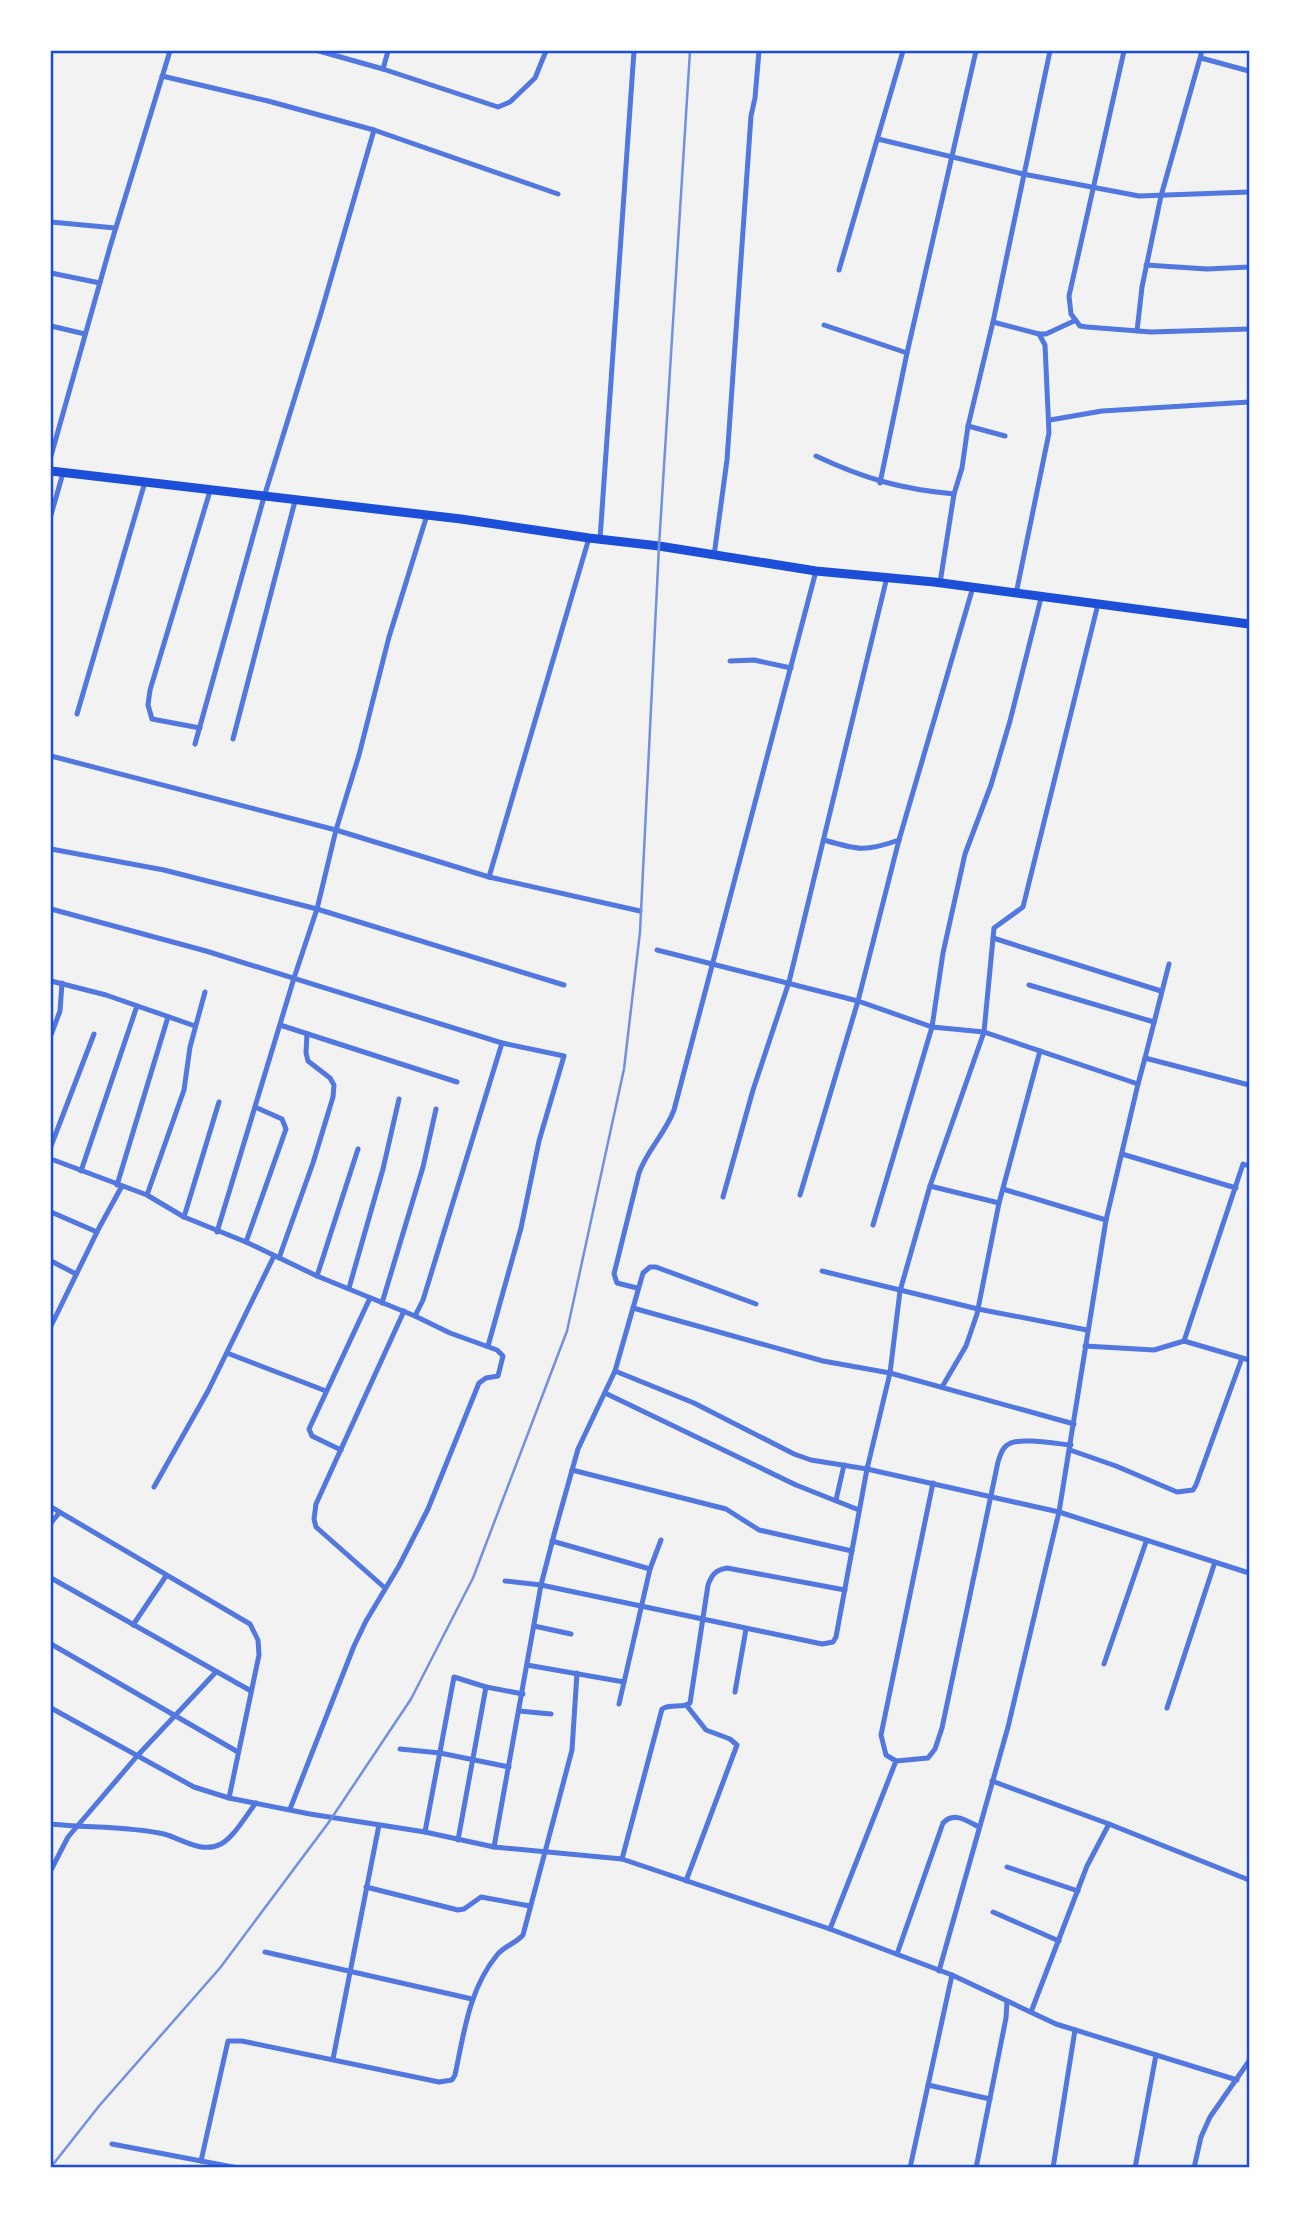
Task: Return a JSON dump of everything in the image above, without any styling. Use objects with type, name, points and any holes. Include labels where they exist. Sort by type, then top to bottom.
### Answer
[{"type":"main road","points":[[51,471],[427,515],[659,546],[816,571],[973,587],[1249,624]]},
{"type":"street","points":[[51,456],[115,228],[170,51]]},
{"type":"street","points":[[319,51],[499,107],[510,102],[535,78],[546,51]]},
{"type":"street","points":[[383,69],[388,51]]},
{"type":"street","points":[[600,539],[634,51]]},
{"type":"street","points":[[714,556],[727,460],[751,116],[759,51]]},
{"type":"street","points":[[839,270],[903,51]]},
{"type":"street","points":[[880,483],[976,51]]},
{"type":"street","points":[[940,583],[968,426],[1050,51]]},
{"type":"street","points":[[1124,51],[1069,296],[1074,321],[1080,326],[1137,331],[1249,329]]},
{"type":"street","points":[[1137,331],[1146,265],[1161,196],[1202,54],[1249,71]]},
{"type":"street","points":[[162,76],[374,130],[558,194]]},
{"type":"street","points":[[195,744],[264,497],[374,130]]},
{"type":"street","points":[[878,139],[1023,174],[1139,195],[1249,192]]},
{"type":"street","points":[[51,222],[115,228]]},
{"type":"street","points":[[1146,265],[1207,270],[1249,267]]},
{"type":"street","points":[[51,273],[100,283]]},
{"type":"street","points":[[993,321],[1039,334],[1074,321]]},
{"type":"street","points":[[824,325],[907,353]]},
{"type":"street","points":[[51,326],[85,334]]},
{"type":"street","points":[[1016,594],[1049,433],[1045,345],[1039,334]]},
{"type":"street","points":[[1050,420],[1102,411],[1249,402]]},
{"type":"street","points":[[968,426],[1004,436]]},
{"type":"street","points":[[816,456],[880,483],[917,491],[954,494]]},
{"type":"street","points":[[51,515],[63,472]]},
{"type":"street","points":[[77,714],[145,482]]},
{"type":"street","points":[[200,728],[152,719],[148,705],[158,660],[210,491]]},
{"type":"street","points":[[233,739],[295,501]]},
{"type":"street","points":[[218,1232],[317,909],[389,637],[427,515]]},
{"type":"street","points":[[489,877],[589,538]]},
{"type":"street","points":[[637,1288],[618,1283],[614,1274],[642,1163],[663,1136],[674,1110],[816,571]]},
{"type":"street","points":[[723,1196],[753,1090],[789,982],[887,577]]},
{"type":"street","points":[[800,1195],[858,1001],[899,840],[973,587]]},
{"type":"street","points":[[873,1225],[932,1027],[943,953],[965,854],[991,785],[1010,721],[1041,598]]},
{"type":"street","points":[[505,1581],[541,1585],[822,1644],[833,1642],[867,1469],[890,1373],[900,1291],[930,1186],[984,1032],[994,928],[1023,907],[1098,604]]},
{"type":"street","points":[[730,661],[754,660],[791,668]]},
{"type":"street","points":[[51,756],[336,830],[489,877],[640,911]]},
{"type":"street","points":[[824,840],[859,850],[899,840]]},
{"type":"street","points":[[51,849],[164,870],[317,909],[564,985]]},
{"type":"street","points":[[51,909],[125,927],[502,1043],[564,1056],[539,1141],[521,1228],[488,1346]]},
{"type":"street","points":[[993,938],[1161,991]]},
{"type":"street","points":[[657,950],[858,1001],[932,1027],[984,1032],[1139,1084]]},
{"type":"street","points":[[939,1971],[1008,1727],[1059,1513],[1105,1220],[1169,964]]},
{"type":"street","points":[[51,981],[106,995],[195,1026]]},
{"type":"street","points":[[51,1035],[60,1011],[62,984]]},
{"type":"street","points":[[1029,985],[1154,1022]]},
{"type":"street","points":[[147,1195],[184,1090],[195,1026],[205,992]]},
{"type":"street","points":[[80,1171],[137,1006]]},
{"type":"street","points":[[51,1326],[120,1186],[169,1017]]},
{"type":"street","points":[[280,1025],[457,1082]]},
{"type":"street","points":[[51,1146],[94,1034]]},
{"type":"street","points":[[154,1487],[208,1391],[277,1257],[313,1163],[333,1097],[334,1085],[330,1078],[308,1061],[307,1034]]},
{"type":"street","points":[[415,1316],[423,1300],[502,1043]]},
{"type":"street","points":[[942,1387],[966,1346],[978,1309],[999,1203],[1040,1051]]},
{"type":"street","points":[[1145,1058],[1249,1085]]},
{"type":"street","points":[[349,1288],[380,1180],[399,1099]]},
{"type":"street","points":[[184,1217],[219,1102]]},
{"type":"street","points":[[246,1242],[286,1129],[282,1119],[255,1107]]},
{"type":"street","points":[[382,1303],[423,1167],[436,1109]]},
{"type":"street","points":[[317,1276],[358,1149]]},
{"type":"street","points":[[1122,1154],[1236,1188]]},
{"type":"street","points":[[51,1160],[147,1195],[184,1217],[450,1333],[488,1346],[503,1356],[498,1376],[486,1378],[479,1383],[434,1496],[354,1646],[289,1809]]},
{"type":"street","points":[[1184,1341],[1244,1164],[1249,1166]]},
{"type":"street","points":[[930,1186],[999,1203]]},
{"type":"street","points":[[1003,1189],[1105,1220]]},
{"type":"street","points":[[51,1212],[97,1232]]},
{"type":"street","points":[[51,1261],[76,1274]]},
{"type":"street","points":[[494,1847],[541,1585],[552,1541],[578,1450],[615,1371],[637,1288],[646,1269],[656,1267],[756,1304]]},
{"type":"street","points":[[822,1272],[978,1309],[1087,1330]]},
{"type":"street","points":[[341,1450],[309,1433],[310,1424],[370,1298]]},
{"type":"street","points":[[633,1308],[823,1361],[890,1373],[1074,1424]]},
{"type":"street","points":[[385,1588],[316,1527],[314,1519],[316,1504],[404,1311]]},
{"type":"street","points":[[1085,1346],[1154,1350],[1184,1341],[1249,1360]]},
{"type":"street","points":[[227,1353],[326,1391]]},
{"type":"street","points":[[933,1483],[881,1735],[886,1755],[896,1761],[928,1758],[935,1749],[943,1728],[998,1462],[1007,1444],[1017,1441],[1070,1448],[1177,1492],[1193,1490],[1242,1358]]},
{"type":"street","points":[[615,1371],[694,1403],[811,1460],[933,1483],[1059,1513],[1146,1542],[1249,1570]]},
{"type":"street","points":[[605,1393],[732,1455],[859,1510]]},
{"type":"street","points":[[836,1500],[844,1465]]},
{"type":"street","points":[[572,1470],[726,1509],[759,1530],[852,1551]]},
{"type":"street","points":[[51,1507],[250,1624],[258,1640],[259,1655],[229,1798]]},
{"type":"street","points":[[51,1523],[59,1513]]},
{"type":"street","points":[[619,1704],[649,1569],[662,1540]]},
{"type":"street","points":[[552,1541],[649,1569]]},
{"type":"street","points":[[1104,1664],[1146,1542]]},
{"type":"street","points":[[1167,1708],[1215,1562]]},
{"type":"street","points":[[687,1706],[692,1696],[708,1585],[712,1575],[719,1569],[727,1568],[845,1590]]},
{"type":"street","points":[[132,1625],[166,1576]]},
{"type":"street","points":[[51,1578],[251,1691]]},
{"type":"street","points":[[534,1626],[570,1634]]},
{"type":"street","points":[[735,1692],[746,1629]]},
{"type":"street","points":[[51,1644],[238,1752]]},
{"type":"street","points":[[527,1665],[624,1682]]},
{"type":"street","points":[[51,1870],[59,1851],[77,1826],[138,1755],[216,1672]]},
{"type":"street","points":[[201,2161],[228,2041],[242,2041],[447,2082],[455,2075],[472,1998],[488,1967],[500,1951],[517,1942],[523,1935],[572,1750],[577,1673]]},
{"type":"street","points":[[425,1832],[454,1677],[523,1694]]},
{"type":"street","points":[[458,1840],[486,1687]]},
{"type":"street","points":[[622,1859],[662,1709],[666,1706],[687,1706]]},
{"type":"street","points":[[686,1881],[737,1745],[730,1739],[706,1730],[687,1706]]},
{"type":"street","points":[[52,1709],[194,1787],[229,1798],[425,1832],[494,1847],[622,1859],[897,1954],[952,1975],[1075,2030],[1237,2080]]},
{"type":"street","points":[[519,1711],[551,1714]]},
{"type":"street","points":[[400,1749],[440,1753],[509,1767]]},
{"type":"street","points":[[830,1929],[896,1761]]},
{"type":"street","points":[[992,1781],[1249,1880]]},
{"type":"street","points":[[51,1824],[107,1827],[164,1835],[193,1846],[208,1847],[220,1844],[229,1837],[256,1803]]},
{"type":"street","points":[[897,1954],[943,1823],[957,1816],[979,1827]]},
{"type":"street","points":[[1031,2012],[1087,1867],[1109,1824]]},
{"type":"street","points":[[332,2059],[379,1825]]},
{"type":"street","points":[[1007,1867],[1078,1891]]},
{"type":"street","points":[[366,1887],[458,1910],[481,1897],[530,1906]]},
{"type":"street","points":[[993,1912],[1059,1941]]},
{"type":"street","points":[[265,1952],[472,1998]]},
{"type":"street","points":[[910,2168],[952,1975]]},
{"type":"street","points":[[976,2168],[1006,2018],[1007,2001]]},
{"type":"street","points":[[1053,2168],[1075,2030]]},
{"type":"street","points":[[1135,2168],[1156,2055]]},
{"type":"street","points":[[1194,2168],[1201,2137],[1210,2117],[1248,2065]]},
{"type":"street","points":[[928,2085],[990,2099]]},
{"type":"street","points":[[112,2144],[238,2168]]},
{"type":"street","points":[[183,2168],[186,2158]]},
{"type":"railway","points":[[51,2167],[99,2106],[220,1968],[329,1822],[411,1699],[473,1578],[567,1331],[624,1069],[640,932],[659,546],[690,51]]}]
